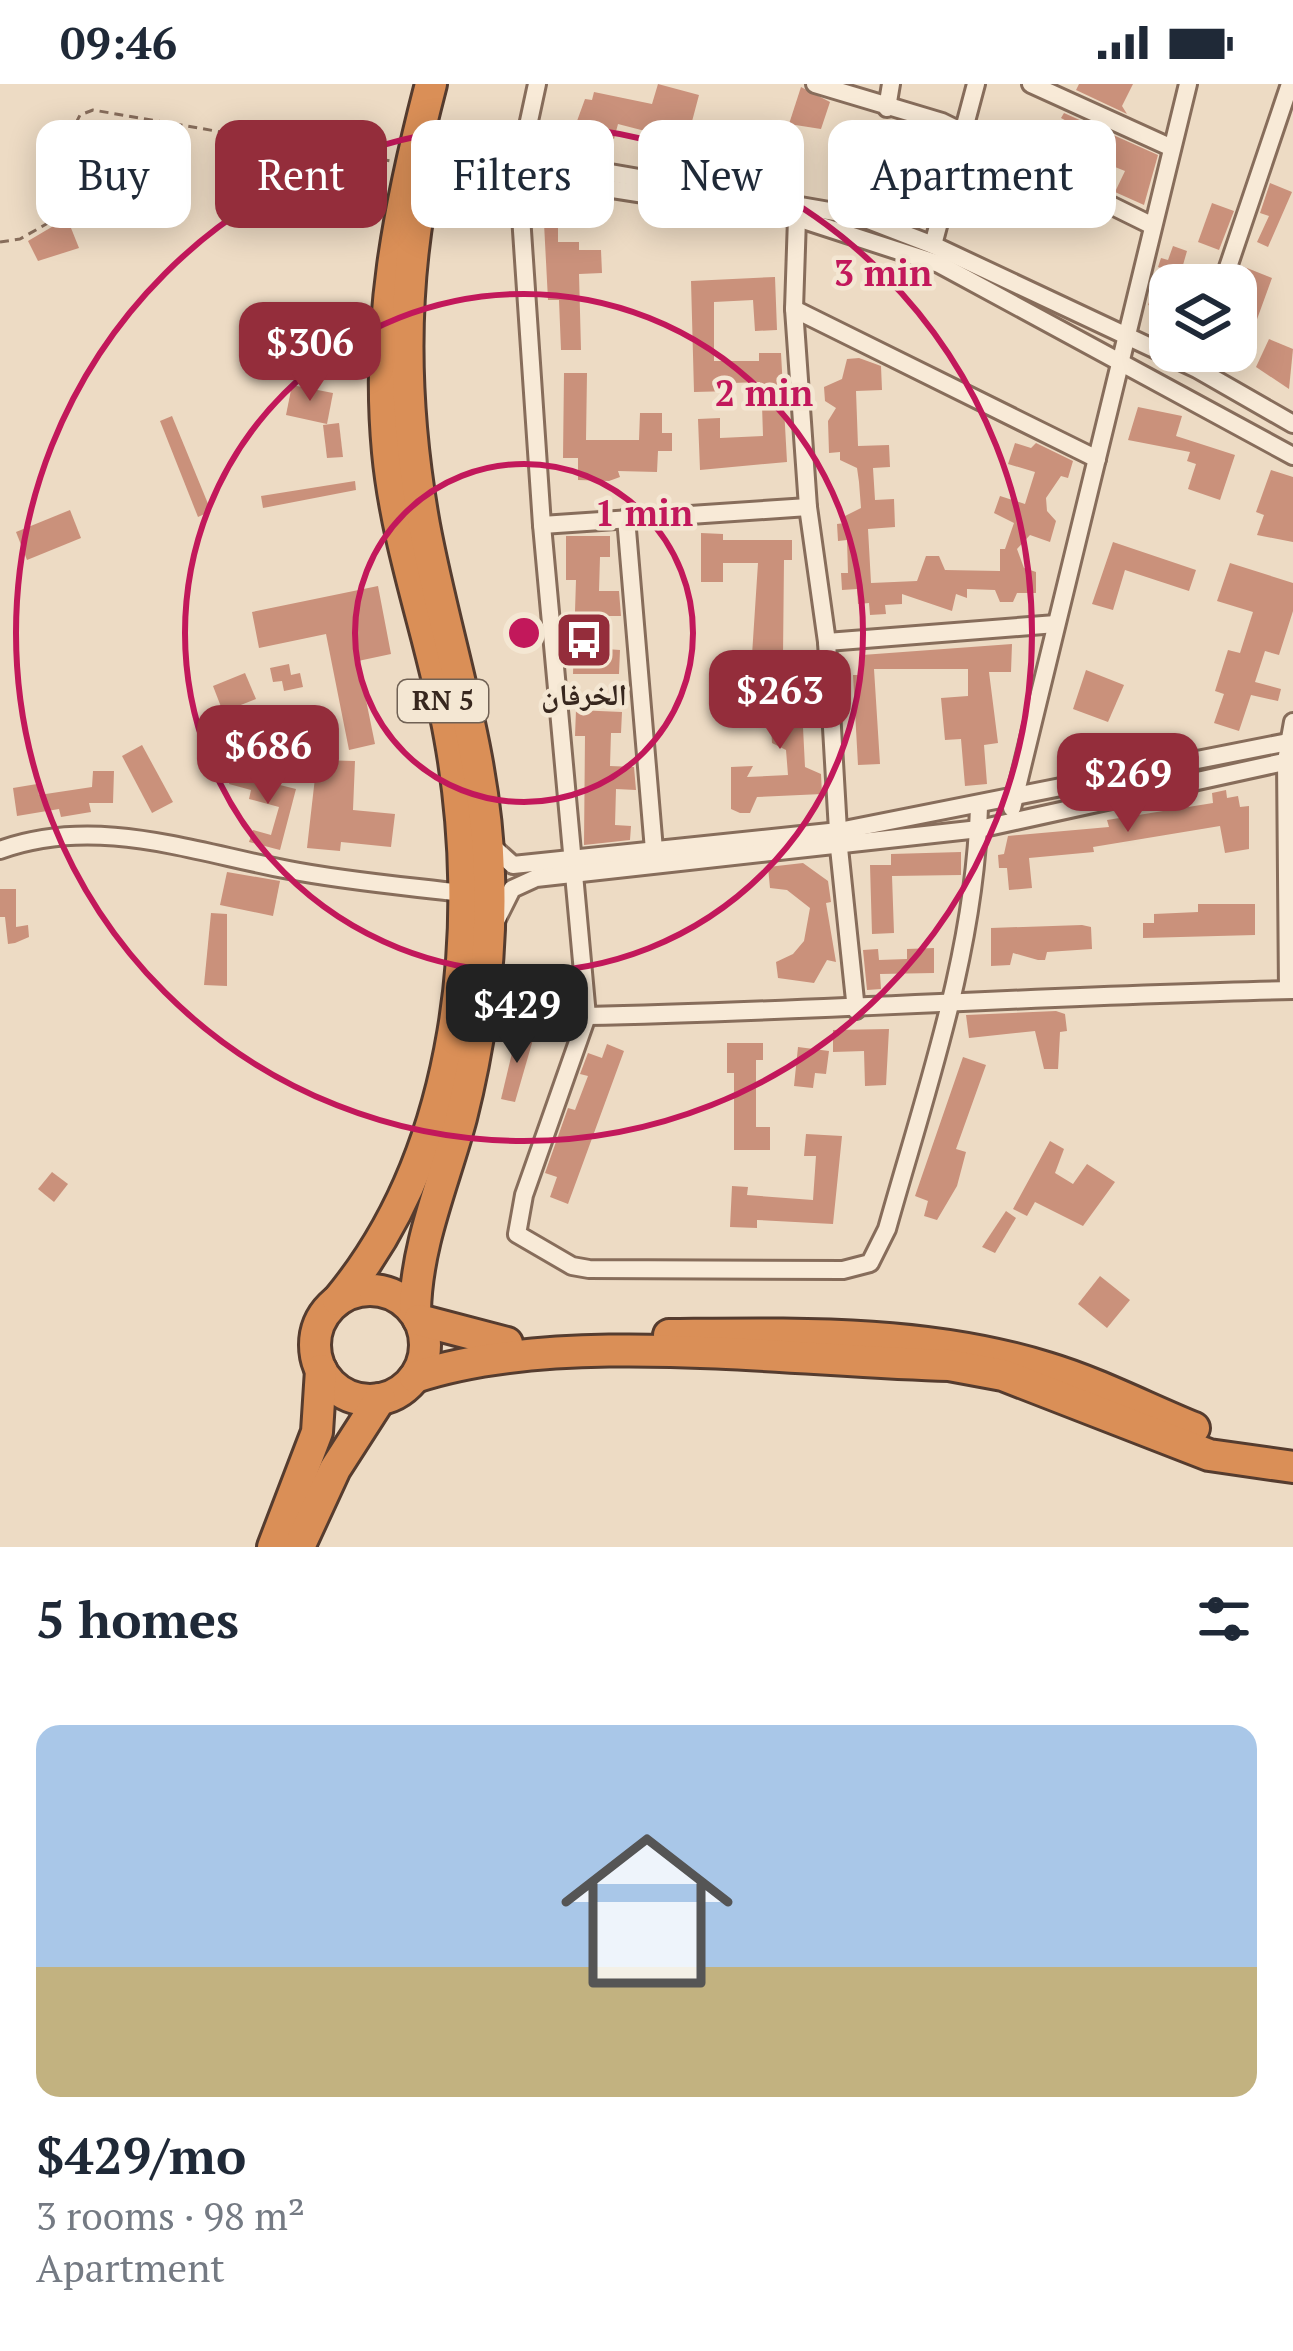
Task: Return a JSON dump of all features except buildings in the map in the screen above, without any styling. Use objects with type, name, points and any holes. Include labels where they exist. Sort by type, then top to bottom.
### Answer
[{"type":"highway","name":"RN 5","points":[[428,120],[431,84]]},
{"type":"highway","name":"RN 5","points":[[439,120],[452,84]]},
{"type":"highway","name":"RN 5","points":[[338,1300],[387,1236],[423,1148],[454,1019],[462,893],[451,743],[388,456],[383,381],[387,295],[411,209]]},
{"type":"highway","name":"RN 5","points":[[416,228],[407,372],[425,528],[473,728],[488,840],[489,936],[472,1069],[422,1248],[417,1316]]},
{"type":"highway","points":[[273,1547],[317,1432],[321,1370],[316,1336],[338,1300],[378,1290],[417,1316],[475,1339],[521,1344],[568,1336],[829,1334],[958,1347],[1048,1368],[1210,1435],[1293,1450]]},
{"type":"highway","points":[[415,1376],[425,1343],[417,1316]]},
{"type":"highway","points":[[299,1547],[334,1469],[380,1399],[415,1376],[462,1360],[559,1352],[950,1365],[1003,1375],[1209,1455],[1293,1466]]},
{"type":"highway","points":[[321,1370],[345,1394],[380,1399]]},
{"type":"street","points":[[529,120],[537,84]]},
{"type":"street","points":[[815,84],[934,120]]},
{"type":"street","points":[[887,108],[891,84]]},
{"type":"street","points":[[968,120],[976,84]]},
{"type":"street","points":[[1031,84],[1172,148]]},
{"type":"street","points":[[1010,821],[1188,84]]},
{"type":"street","points":[[1229,264],[1290,84]]},
{"type":"street","points":[[614,178],[858,215],[934,245],[1149,348]]},
{"type":"street","points":[[1116,208],[1151,225]]},
{"type":"street","points":[[804,220],[939,264],[1293,456]]},
{"type":"street","points":[[523,228],[542,525],[587,1016],[524,1195],[517,1234],[572,1266],[590,1269],[843,1270],[870,1263],[883,1240],[952,999],[969,920],[979,807]]},
{"type":"street","points":[[797,228],[794,308],[808,507],[826,642],[856,1010]]},
{"type":"street","points":[[934,245],[939,228]]},
{"type":"street","points":[[794,308],[1097,459]]},
{"type":"street","points":[[1201,372],[1293,424]]},
{"type":"street","points":[[542,525],[808,507]]},
{"type":"street","points":[[626,518],[654,850]]},
{"type":"street","points":[[826,642],[1057,624]]},
{"type":"street","points":[[587,1016],[856,1010],[952,999],[1290,990],[1293,722]]},
{"type":"street","points":[[488,840],[513,865],[570,865],[839,840],[1014,798],[1290,742]]},
{"type":"street","points":[[489,936],[519,882],[570,865],[654,850],[979,830],[1290,761]]},
{"type":"street","points":[[0,850],[72,832],[107,834],[294,872],[462,893]]},
{"type":"path","points":[[0,242],[20,239],[70,211],[73,129],[80,115],[93,110],[411,154]]},
{"type":"place","name":"الخرفان","points":[[584,640]]}]
